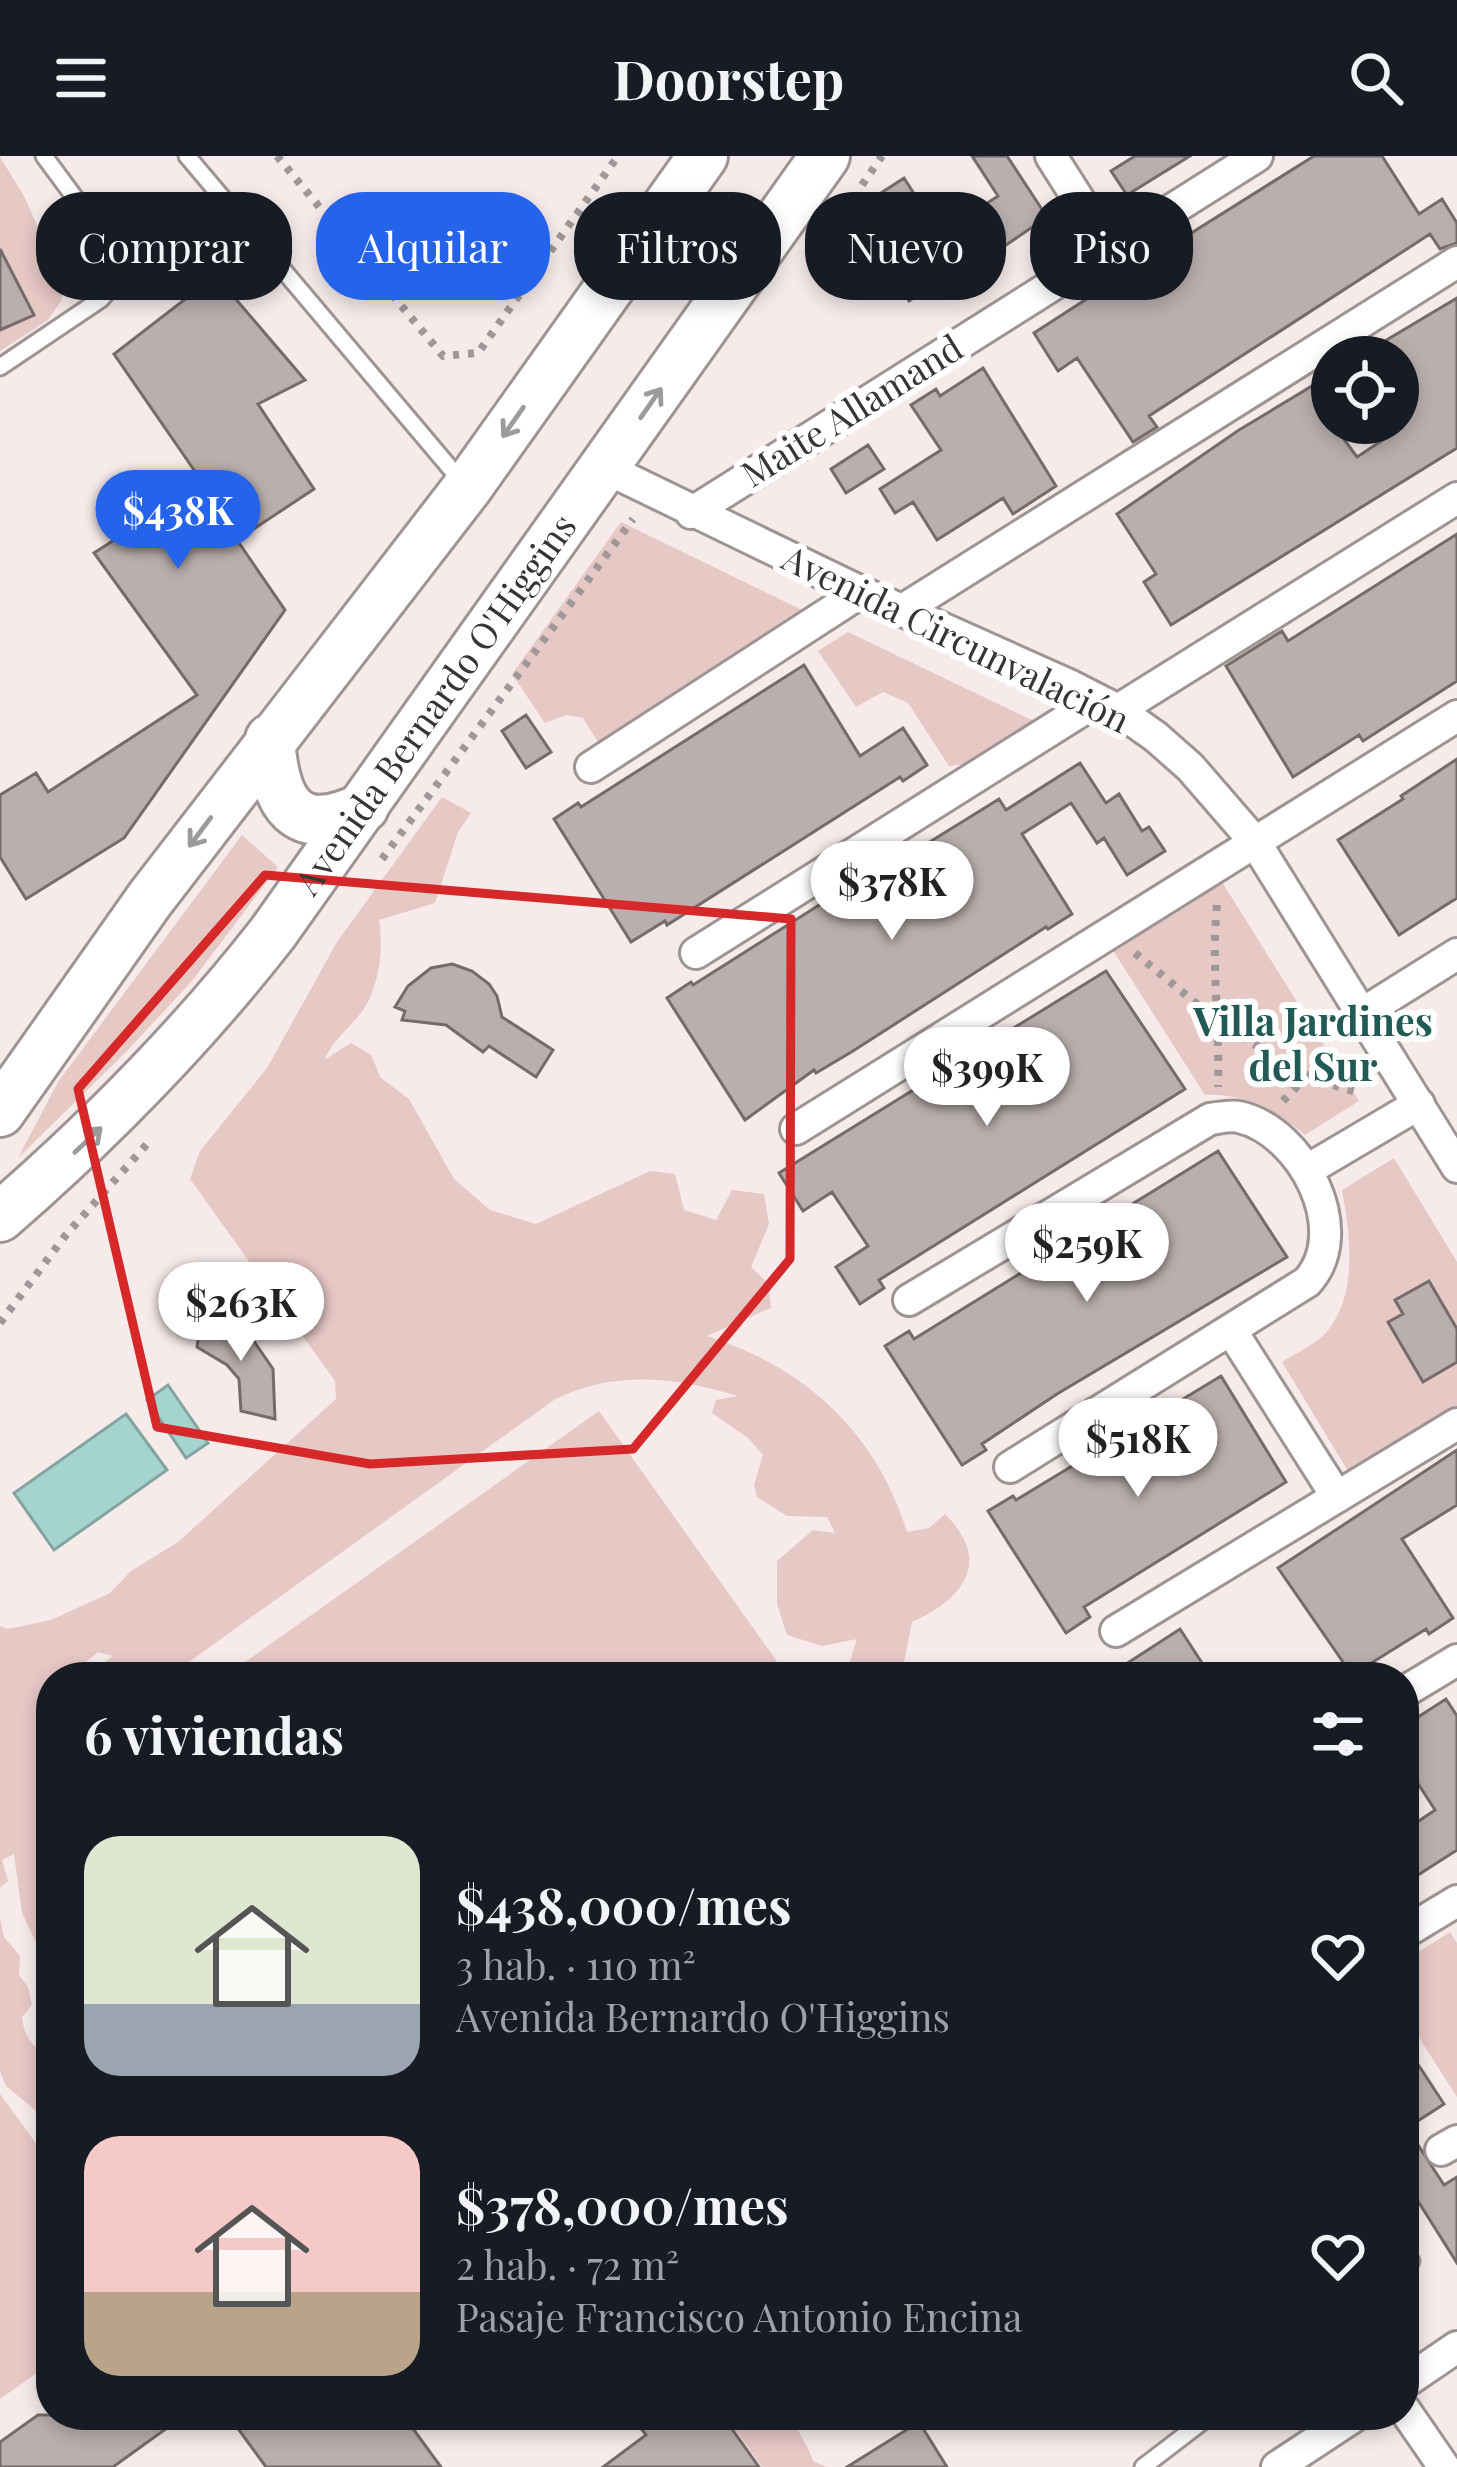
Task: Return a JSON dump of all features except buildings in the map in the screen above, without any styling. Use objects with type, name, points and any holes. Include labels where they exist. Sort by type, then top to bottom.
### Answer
[{"type":"main road","points":[[0,1112],[150,899],[467,488],[703,156]]},
{"type":"main road","name":"Avenida Bernardo O'Higgins","points":[[0,1217],[86,1142],[188,1039],[272,934],[825,156]]},
{"type":"main road","points":[[270,739],[273,776],[291,811],[322,820],[364,807]]},
{"type":"street","points":[[1051,156],[1074,192]]},
{"type":"street","name":"Maite Allamand","points":[[1193,196],[1257,156]]},
{"type":"street","points":[[902,611],[1457,262]]},
{"type":"street","name":"Maite Allamand","points":[[691,513],[1030,299]]},
{"type":"street","name":"Avenida Circunvalación","points":[[605,468],[691,513],[1108,705],[1190,767],[1255,842],[1457,1167]]},
{"type":"street","points":[[696,952],[1457,498]]},
{"type":"street","points":[[591,767],[861,592]]},
{"type":"street","points":[[796,1129],[1457,716]]},
{"type":"street","points":[[1363,1013],[1457,954]]},
{"type":"street","points":[[1309,1169],[1419,1104]]},
{"type":"street","points":[[909,1300],[1210,1118],[1239,1117],[1264,1130],[1309,1169],[1326,1242],[1320,1268],[1307,1282],[1010,1467]]},
{"type":"street","points":[[1232,1330],[1337,1496]]},
{"type":"street","points":[[1116,1631],[1457,1424]]},
{"type":"street","points":[[1419,1683],[1457,1660]]},
{"type":"street","points":[[1419,1925],[1457,1901]]},
{"type":"street","points":[[1419,2373],[1457,2347]]},
{"type":"street","points":[[1277,2467],[1333,2430]]},
{"type":"street","points":[[1418,2430],[1444,2467]]},
{"type":"lane","points":[[0,367],[100,299],[114,284],[120,267],[115,253],[44,156]]},
{"type":"lane","points":[[187,156],[467,488]]},
{"type":"lane","points":[[1143,2467],[1191,2430]]},
{"type":"path","points":[[277,156],[443,356],[478,353],[618,156]]},
{"type":"path","points":[[1218,889],[1213,945],[1220,1023],[1218,1101]]},
{"type":"path","points":[[1131,950],[1220,1023],[1308,1076],[1360,1093]]},
{"type":"path","points":[[1280,1107],[1308,1076]]},
{"type":"highlighted area","points":[[265,875],[791,919],[790,1259],[633,1449],[370,1464],[157,1427],[78,1089]]},
{"type":"shaded area","points":[[0,157],[36,223],[36,300],[61,300],[48,320],[0,351]]},
{"type":"shaded area","points":[[621,522],[808,613],[598,742],[583,718],[567,715],[545,723],[512,674]]},
{"type":"shaded area","points":[[848,632],[1036,722],[970,764],[949,766],[908,703],[883,692],[856,707],[818,651]]},
{"type":"shaded area","points":[[442,797],[471,813],[458,832],[435,903],[379,920],[380,956],[372,994],[324,1060],[351,1043],[371,1055],[381,1078],[409,1099],[454,1179],[490,1210],[536,1224],[650,1171],[675,1174],[684,1210],[716,1220],[732,1190],[764,1194],[769,1224],[751,1267],[768,1283],[771,1308],[707,1336],[775,1366],[832,1408],[876,1464],[907,1532],[929,1528],[945,1514],[959,1531],[967,1547],[966,1577],[946,1602],[912,1622],[904,1662],[850,1662],[857,1639],[822,1646],[787,1635],[777,1604],[777,1561],[813,1530],[835,1533],[827,1517],[787,1516],[757,1497],[754,1485],[763,1455],[712,1413],[716,1400],[738,1396],[691,1384],[645,1380],[577,1390],[554,1400],[189,1662],[105,1662],[113,1656],[98,1652],[86,1662],[36,1662],[36,1942],[22,1913],[14,1854],[2,1860],[8,1881],[0,1888],[0,1626],[8,1629],[51,1620],[110,1593],[131,1571],[178,1542],[336,1399],[335,1381],[190,1179],[200,1151],[267,1068],[337,942]]},
{"type":"shaded area","points":[[242,835],[278,867],[192,981],[18,1158],[58,1082]]},
{"type":"shaded area","points":[[1222,882],[1359,1101],[1305,1135],[1258,1105],[1205,1095],[1112,949]]},
{"type":"shaded area","points":[[1394,1158],[1457,1262],[1457,1408],[1349,1473],[1282,1362],[1325,1334],[1344,1297],[1349,1243],[1342,1190]]},
{"type":"shaded area","points":[[599,1411],[777,1662],[245,1662]]},
{"type":"shaded area","points":[[0,1918],[4,1937],[20,1956],[19,1975],[32,2005],[22,2017],[36,2046],[36,2111],[6,2086],[0,2071]]},
{"type":"shaded area","points":[[1450,1932],[1457,1943],[1457,2097],[1419,2037],[1419,1952]]},
{"type":"shaded area","points":[[0,2094],[36,2143],[36,2374],[0,2399]]},
{"type":"shaded area","points":[[736,2430],[798,2430],[813,2461],[827,2467],[762,2467]]},
{"type":"water","points":[[168,1385],[208,1443],[186,1458],[147,1400]]},
{"type":"water","points":[[126,1414],[167,1470],[54,1550],[14,1493]]},
{"type":"district","name":"Villa Jardines del Sur","points":[[1313,1044]]}]
